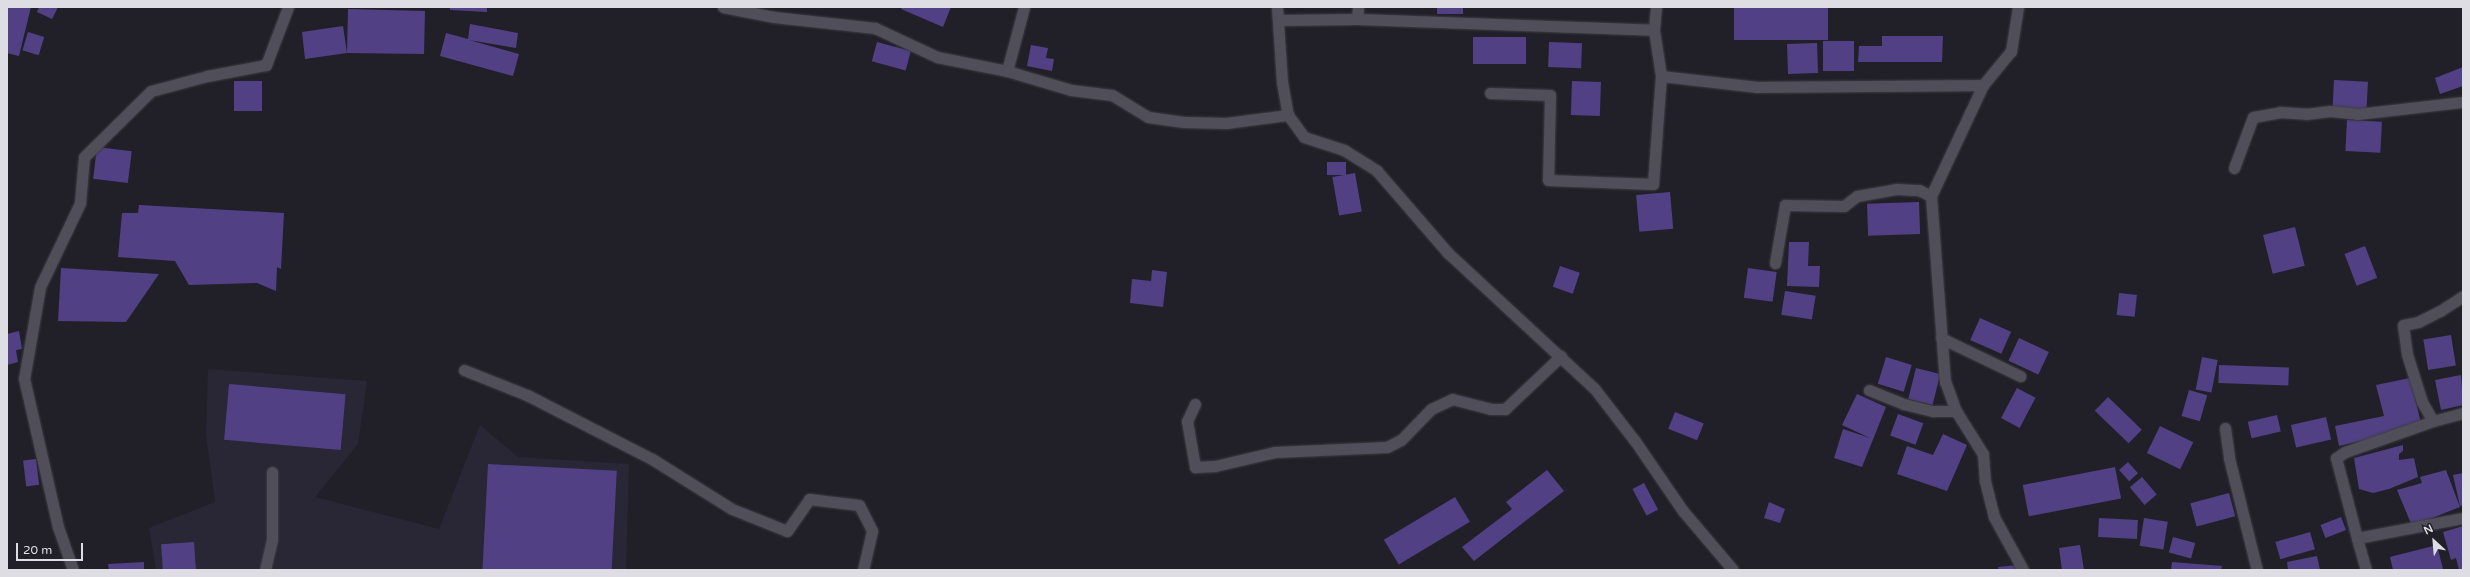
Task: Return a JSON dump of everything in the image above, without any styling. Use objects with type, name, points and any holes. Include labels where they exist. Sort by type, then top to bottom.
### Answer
[{"type":"street","points":[[73,570],[58,527],[24,379],[40,287],[80,203],[84,157],[151,91],[207,76],[266,64],[288,7]]},
{"type":"street","points":[[723,7],[774,17],[875,28],[937,57],[1007,72],[1071,90],[1112,95],[1148,117],[1184,122],[1226,123],[1288,115]]},
{"type":"street","points":[[1007,72],[1024,7]]},
{"type":"street","points":[[1276,7],[1282,82],[1288,115],[1304,137],[1344,150],[1377,171],[1448,253],[1594,388],[1635,441],[1683,511],[1733,570]]},
{"type":"street","points":[[1357,19],[1358,7]]},
{"type":"street","points":[[1490,93],[1550,96],[1548,180],[1653,184],[1661,76],[1654,30],[1656,7]]},
{"type":"street","points":[[2018,7],[2011,51],[1982,85],[1931,196],[1944,381],[1956,412],[1983,454],[1985,481],[1994,517],[2023,570]]},
{"type":"street","points":[[1278,20],[1357,19],[1654,30]]},
{"type":"street","points":[[1661,76],[1757,87],[1982,85]]},
{"type":"street","points":[[2234,168],[2253,117],[2280,112],[2306,114],[2330,111],[2357,114],[2463,102]]},
{"type":"street","points":[[1775,263],[1785,205],[1844,206],[1856,196],[1897,189],[1920,190],[1931,196]]},
{"type":"street","points":[[2433,421],[2422,402],[2407,354],[2403,325],[2418,322],[2440,311],[2463,296]]},
{"type":"street","points":[[1941,338],[2020,376]]},
{"type":"street","points":[[1195,404],[1187,421],[1195,467],[1215,466],[1275,452],[1386,447],[1401,440],[1432,409],[1452,399],[1490,409],[1505,409],[1561,356]]},
{"type":"street","points":[[464,370],[527,395],[652,459],[732,509],[787,532],[809,499],[859,505],[872,531],[863,570]]},
{"type":"street","points":[[1869,390],[1904,404],[1933,411],[1956,412]]},
{"type":"street","points":[[2366,570],[2336,458],[2344,452],[2433,421],[2463,413]]},
{"type":"street","points":[[2225,428],[2229,458],[2257,570]]},
{"type":"street","points":[[265,570],[272,540],[272,472]]},
{"type":"street","points":[[2357,538],[2463,518]]},
{"type":"shaded area","points":[[208,369],[367,381],[358,444],[315,497],[439,529],[480,425],[518,457],[629,464],[626,570],[156,570],[149,528],[215,502],[206,434]]},
{"type":"building","points":[[7,7],[31,7],[19,56],[7,53]]},
{"type":"building","points":[[39,7],[58,7],[52,19],[37,12]]},
{"type":"building","points":[[450,7],[487,7],[487,12],[450,10]]},
{"type":"building","points":[[902,7],[951,7],[943,27],[901,9]]},
{"type":"building","points":[[1437,7],[1463,7],[1463,14],[1437,14]]},
{"type":"building","points":[[1734,8],[1828,8],[1828,40],[1734,40]]},
{"type":"building","points":[[348,9],[425,11],[424,54],[347,53]]},
{"type":"building","points":[[470,24],[518,33],[516,48],[469,40],[519,54],[513,76],[440,56],[446,33],[468,39]]},
{"type":"building","points":[[343,26],[347,53],[305,59],[302,32]]},
{"type":"building","points":[[28,32],[44,37],[39,55],[22,50]]},
{"type":"building","points":[[1882,36],[1943,36],[1942,62],[1858,62],[1859,46],[1882,46]]},
{"type":"building","points":[[1473,37],[1526,37],[1526,64],[1473,64]]},
{"type":"building","points":[[1823,41],[1854,41],[1854,71],[1823,71]]},
{"type":"building","points":[[877,42],[911,51],[906,70],[872,61]]},
{"type":"building","points":[[1549,42],[1582,43],[1581,68],[1548,67]]},
{"type":"building","points":[[1817,43],[1818,73],[1788,74],[1787,44]]},
{"type":"building","points":[[1031,45],[1048,48],[1046,58],[1054,59],[1052,71],[1027,66]]},
{"type":"building","points":[[2463,67],[2463,86],[2440,94],[2435,78]]},
{"type":"building","points":[[2334,80],[2368,82],[2366,110],[2333,108]]},
{"type":"building","points":[[234,81],[262,81],[262,111],[234,111]]},
{"type":"building","points":[[1572,81],[1601,82],[1600,116],[1571,115]]},
{"type":"building","points":[[2347,120],[2382,122],[2380,153],[2345,151]]},
{"type":"building","points":[[97,147],[132,151],[128,183],[93,179]]},
{"type":"building","points":[[1327,162],[1346,162],[1346,175],[1327,175]]},
{"type":"building","points":[[1355,173],[1362,211],[1339,215],[1332,177]]},
{"type":"building","points":[[1670,192],[1673,229],[1639,232],[1636,195]]},
{"type":"building","points":[[1919,202],[1920,234],[1868,236],[1867,204]]},
{"type":"building","points":[[139,205],[284,213],[281,269],[277,267],[276,291],[257,283],[189,285],[175,261],[118,257],[122,213],[138,213]]},
{"type":"building","points":[[2295,227],[2305,266],[2273,274],[2263,235]]},
{"type":"building","points":[[1789,242],[1809,242],[1808,266],[1820,266],[1819,287],[1787,286]]},
{"type":"building","points":[[2365,246],[2377,278],[2357,286],[2344,254]]},
{"type":"building","points":[[1560,266],[1580,273],[1573,294],[1553,287]]},
{"type":"building","points":[[61,268],[159,274],[126,322],[58,321]]},
{"type":"building","points":[[1748,268],[1777,272],[1773,302],[1744,298]]},
{"type":"building","points":[[1152,270],[1167,272],[1163,307],[1130,303],[1132,279],[1151,281]]},
{"type":"building","points":[[1785,291],[1816,296],[1812,320],[1781,315]]},
{"type":"building","points":[[2119,293],[2137,295],[2135,317],[2117,315]]},
{"type":"building","points":[[1980,318],[2011,332],[2001,354],[1970,340]]},
{"type":"building","points":[[19,331],[22,349],[16,350],[18,362],[7,365],[7,334]]},
{"type":"building","points":[[2451,335],[2456,366],[2428,370],[2423,339]]},
{"type":"building","points":[[2019,338],[2049,352],[2038,375],[2008,361]]},
{"type":"building","points":[[1886,357],[1912,365],[1904,392],[1878,384]]},
{"type":"building","points":[[2202,357],[2218,360],[2211,392],[2196,389]]},
{"type":"building","points":[[2219,365],[2289,367],[2288,385],[2218,383]]},
{"type":"building","points":[[1916,368],[1940,374],[1933,405],[1908,399]]},
{"type":"building","points":[[2461,375],[2463,405],[2441,410],[2435,380]]},
{"type":"building","points":[[2410,378],[2421,423],[2386,435],[2339,446],[2335,426],[2384,416],[2376,385]]},
{"type":"building","points":[[229,384],[346,394],[341,450],[224,440]]},
{"type":"building","points":[[2017,388],[2036,398],[2020,428],[2001,418]]},
{"type":"building","points":[[2189,390],[2207,395],[2200,421],[2182,416]]},
{"type":"building","points":[[1857,394],[1886,407],[1862,467],[1834,458],[1843,429],[1870,438],[1842,425]]},
{"type":"building","points":[[2108,397],[2142,430],[2129,443],[2095,411]]},
{"type":"building","points":[[1675,412],[1704,424],[1697,440],[1668,429]]},
{"type":"building","points":[[1898,414],[1923,423],[1916,445],[1890,436]]},
{"type":"building","points":[[2277,415],[2281,432],[2252,438],[2248,422]]},
{"type":"building","points":[[2326,417],[2331,439],[2296,448],[2291,425]]},
{"type":"building","points":[[2160,426],[2193,442],[2180,469],[2147,453]]},
{"type":"building","points":[[1943,434],[1967,445],[1947,491],[1897,474],[1907,446],[1933,455]]},
{"type":"building","points":[[2403,445],[2403,451],[2399,454],[2399,460],[2414,458],[2418,477],[2389,489],[2373,493],[2359,489],[2354,458]]},
{"type":"building","points":[[36,459],[39,485],[26,486],[23,461]]},
{"type":"building","points":[[2128,462],[2138,473],[2129,481],[2119,470]]},
{"type":"building","points":[[488,464],[617,471],[612,570],[482,570]]},
{"type":"building","points":[[2115,467],[2121,498],[2029,516],[2023,485]]},
{"type":"building","points":[[1547,470],[1564,491],[1474,561],[1462,547],[1512,509],[1506,502]]},
{"type":"building","points":[[2446,470],[2460,507],[2412,526],[2397,490],[2422,483],[2420,477]]},
{"type":"building","points":[[2463,473],[2463,505],[2460,506],[2453,475]]},
{"type":"building","points":[[2142,477],[2157,495],[2145,505],[2130,487]]},
{"type":"building","points":[[1644,483],[1658,509],[1647,516],[1633,489]]},
{"type":"building","points":[[2229,493],[2235,516],[2197,527],[2190,503]]},
{"type":"building","points":[[1455,497],[1470,522],[1399,565],[1384,540]]},
{"type":"building","points":[[1769,502],[1785,509],[1780,523],[1764,518]]},
{"type":"building","points":[[2341,517],[2346,530],[2325,538],[2320,525]]},
{"type":"building","points":[[2099,518],[2138,520],[2137,539],[2098,537]]},
{"type":"building","points":[[2144,518],[2168,522],[2163,549],[2140,546]]},
{"type":"building","points":[[2463,526],[2463,570],[2459,570],[2456,558],[2451,560],[2443,532]]},
{"type":"building","points":[[2310,532],[2315,549],[2280,559],[2275,542]]},
{"type":"building","points":[[2173,537],[2195,543],[2191,558],[2169,552]]},
{"type":"building","points":[[194,542],[196,570],[163,570],[161,544]]},
{"type":"building","points":[[2080,545],[2084,570],[2062,570],[2059,548]]},
{"type":"building","points":[[2437,545],[2443,569],[2393,570],[2390,557]]},
{"type":"building","points":[[2317,556],[2320,570],[2288,570],[2287,562]]},
{"type":"building","points":[[144,562],[144,570],[109,570],[108,564]]},
{"type":"building","points":[[2172,562],[2222,566],[2221,570],[2171,570]]},
{"type":"building","points":[[2017,565],[2017,570],[1999,570],[1998,567]]}]
